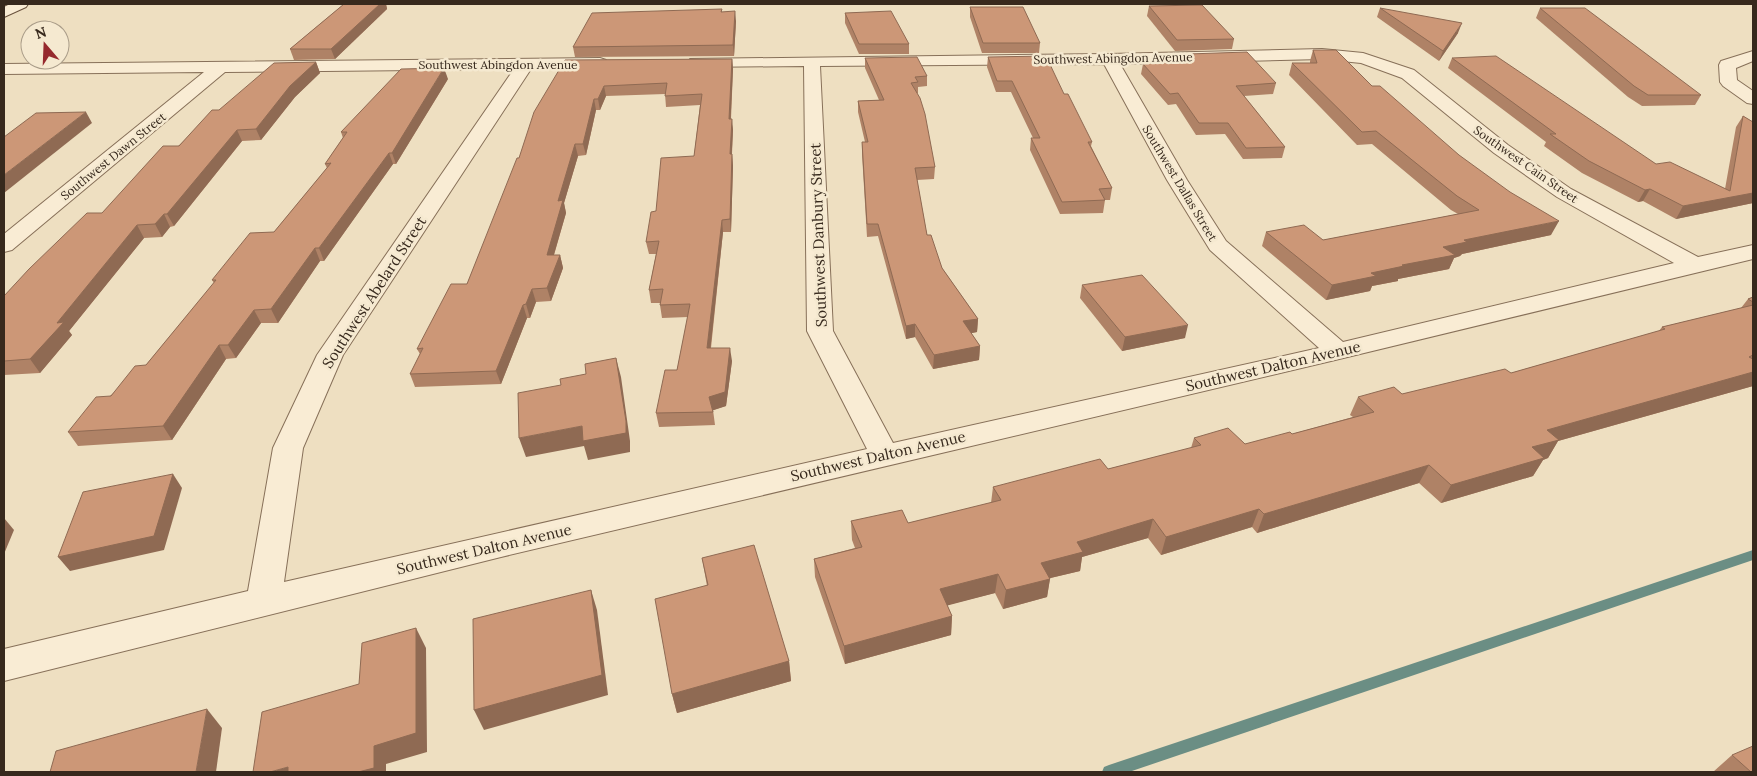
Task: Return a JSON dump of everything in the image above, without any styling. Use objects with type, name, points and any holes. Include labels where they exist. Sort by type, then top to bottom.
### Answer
[{"type":"street","points":[[4,13],[20,4]]},
{"type":"street","name":"Southwest Abingdon Avenue","points":[[684,62],[1109,59],[1322,54],[1363,58]]},
{"type":"street","points":[[1753,56],[1726,66],[1729,82],[1753,99]]},
{"type":"street","name":"Southwest Cain Street","points":[[1363,58],[1408,74],[1501,149],[1564,193],[1695,265]]},
{"type":"street","name":"Southwest Dallas Street","points":[[1109,59],[1177,180],[1218,245],[1338,351]]},
{"type":"street","name":"Southwest Danbury Street","points":[[812,61],[820,331],[884,454]]},
{"type":"street","name":"Southwest Abingdon Avenue","points":[[4,67],[615,63]]},
{"type":"street","name":"Southwest Abelard Street","points":[[264,600],[288,448],[330,355],[526,64]]},
{"type":"street","name":"Southwest Dawn Street","points":[[4,246],[222,66]]},
{"type":"street","name":"Southwest Dalton Avenue","points":[[4,665],[264,600],[884,454],[1338,351],[1753,252]]},
{"type":"building","points":[[344,4],[380,4],[331,49],[290,49]]},
{"type":"building","points":[[1202,5],[1234,39],[1177,40],[1149,6]]},
{"type":"building","points":[[970,7],[1023,7],[1040,43],[983,43]]},
{"type":"building","points":[[1380,8],[1462,23],[1443,51]]},
{"type":"building","points":[[1540,8],[1585,8],[1701,95],[1648,95],[1634,86]]},
{"type":"building","points":[[722,9],[721,12],[735,11],[733,45],[573,47],[592,13]]},
{"type":"building","points":[[891,11],[909,44],[859,44],[845,13]]},
{"type":"building","points":[[1313,50],[1336,50],[1372,86],[1380,86],[1459,155],[1510,192],[1559,221],[1464,240],[1467,242],[1443,247],[1455,255],[1402,265],[1404,266],[1371,273],[1376,276],[1332,285],[1266,232],[1304,225],[1323,240],[1479,210],[1457,196],[1376,131],[1362,132],[1292,63],[1317,63]]},
{"type":"building","points":[[1247,52],[1276,83],[1236,86],[1285,147],[1246,148],[1228,123],[1199,123],[1178,93],[1170,94],[1143,64],[1194,61],[1188,54]]},
{"type":"building","points":[[1046,56],[1064,94],[1068,94],[1092,142],[1088,142],[1112,188],[1099,189],[1105,200],[1062,202],[1031,138],[1040,138],[1012,81],[997,81],[988,57]]},
{"type":"building","points":[[1496,56],[1656,164],[1670,162],[1730,191],[1743,116],[1753,122],[1753,193],[1683,206],[1650,189],[1645,190],[1589,161],[1550,134],[1556,134],[1452,58]]},
{"type":"building","points":[[917,57],[927,76],[915,77],[918,82],[911,83],[920,98],[925,114],[935,167],[915,168],[927,235],[931,235],[942,268],[978,319],[963,321],[980,346],[934,355],[915,324],[906,326],[878,224],[867,224],[862,142],[868,142],[858,101],[884,100],[865,58]]},
{"type":"building","points":[[732,59],[729,119],[732,119],[730,219],[722,220],[707,348],[730,348],[725,392],[709,397],[713,412],[656,413],[665,370],[677,370],[690,304],[660,305],[663,289],[649,290],[659,241],[646,242],[651,212],[656,211],[661,158],[694,156],[702,94],[665,96],[667,83],[604,86],[598,99],[594,99],[583,144],[575,144],[558,201],[563,200],[547,255],[560,255],[547,288],[532,289],[526,304],[523,305],[496,371],[410,374],[423,348],[417,349],[451,284],[467,284],[517,158],[519,158],[534,112],[565,60]]},
{"type":"building","points":[[316,62],[290,86],[256,129],[237,130],[167,214],[164,214],[155,224],[137,225],[57,323],[64,322],[30,359],[4,361],[4,296],[87,213],[102,213],[163,146],[179,146],[212,110],[219,110],[274,63]]},
{"type":"building","points":[[444,68],[392,153],[389,153],[319,248],[315,248],[271,309],[254,310],[228,345],[219,345],[163,426],[68,432],[96,397],[111,396],[135,366],[146,365],[216,280],[212,280],[250,233],[274,232],[331,163],[325,164],[347,132],[341,132],[401,69]]},
{"type":"building","points":[[86,112],[4,175],[4,137],[36,113]]},
{"type":"building","points":[[1142,275],[1188,325],[1125,337],[1082,285]]},
{"type":"building","points":[[1753,305],[1753,355],[1749,357],[1753,359],[1753,372],[1547,430],[1559,440],[1532,447],[1544,458],[1451,485],[1429,465],[1264,514],[1259,509],[1166,537],[1153,519],[1077,542],[1083,552],[1041,563],[1050,579],[1006,590],[998,574],[940,589],[952,616],[844,646],[814,559],[862,547],[851,521],[902,510],[908,523],[1001,500],[993,487],[1100,459],[1108,469],[1201,445],[1194,438],[1228,428],[1245,444],[1290,432],[1292,434],[1374,412],[1358,397],[1394,387],[1402,394],[1505,369],[1511,373],[1665,329],[1662,327]]},
{"type":"building","points":[[616,358],[626,421],[626,433],[583,441],[582,426],[519,438],[518,393],[561,385],[560,379],[586,374],[585,364]]},
{"type":"building","points":[[173,474],[154,536],[58,557],[83,492]]},
{"type":"building","points":[[754,545],[789,661],[672,694],[655,599],[708,585],[702,558]]},
{"type":"building","points":[[591,590],[602,675],[474,710],[473,619]]},
{"type":"building","points":[[416,628],[416,733],[374,746],[374,768],[358,772],[288,772],[288,767],[270,772],[253,772],[262,712],[359,684],[362,643]]},
{"type":"building","points":[[207,709],[196,772],[50,772],[56,751]]},
{"type":"building","points":[[1753,746],[1753,772],[1751,772],[1732,755]]},
{"type":"waterway","points":[[1109,772],[1753,555]]}]
